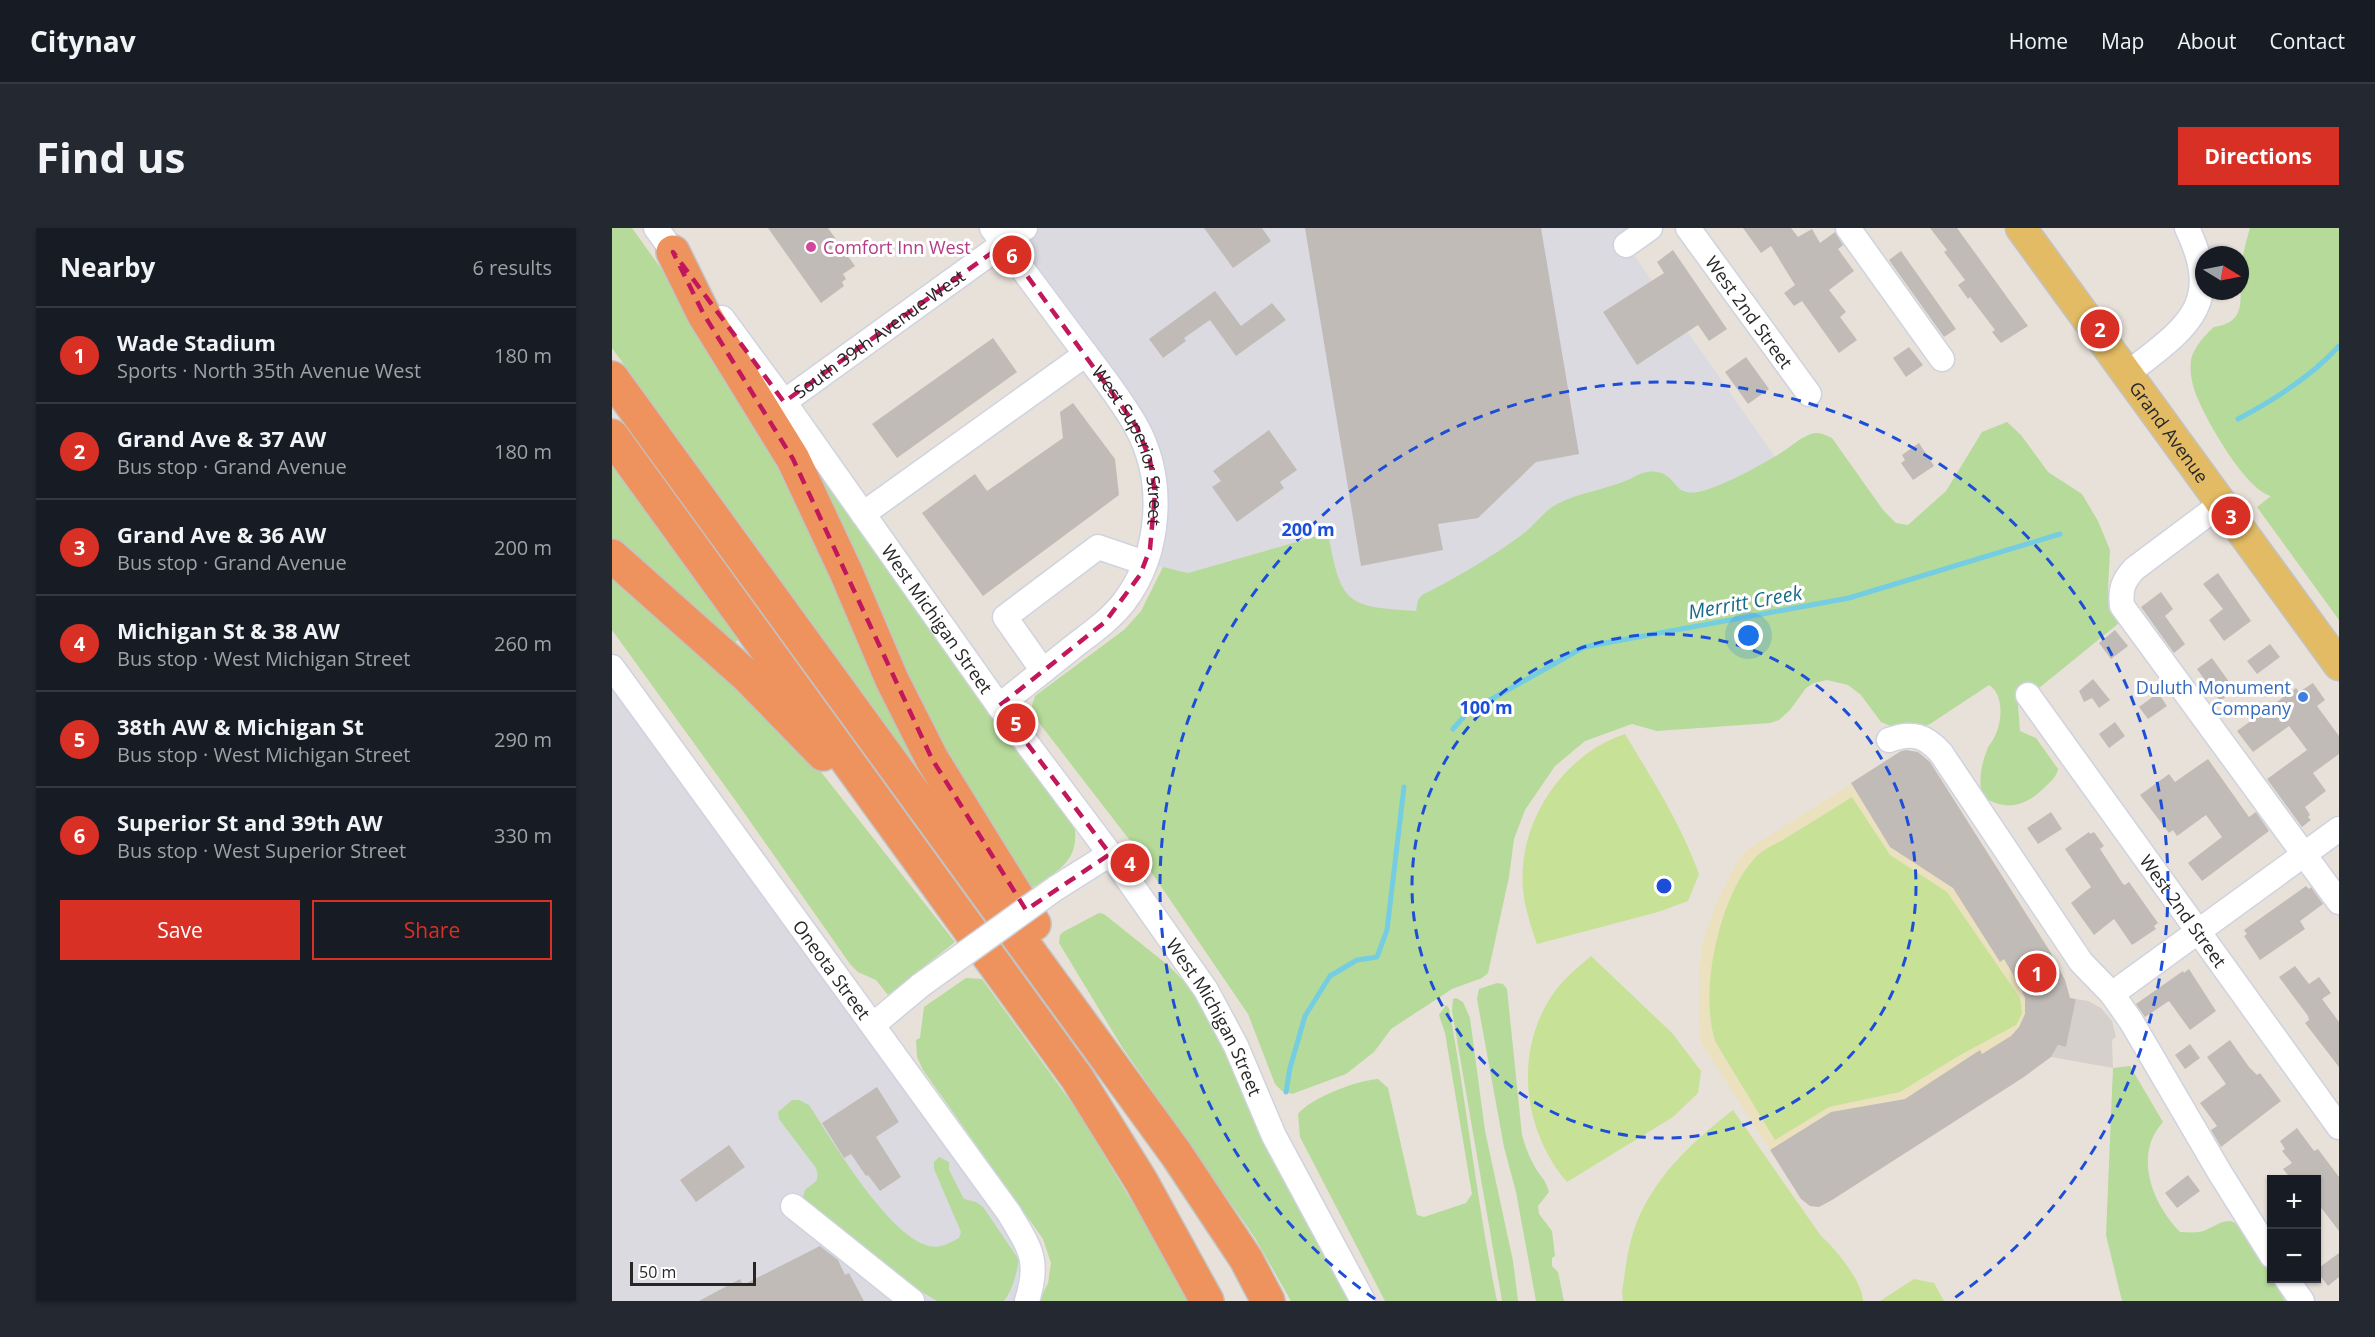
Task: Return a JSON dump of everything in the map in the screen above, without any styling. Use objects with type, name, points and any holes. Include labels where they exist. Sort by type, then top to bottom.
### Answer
[{"type":"highway","points":[[665,240],[703,313],[793,459],[846,572],[892,680],[932,759],[1077,992],[1110,1062]]},
{"type":"highway","points":[[612,378],[1177,1155],[1246,1259],[1268,1301]]},
{"type":"highway","points":[[612,436],[1077,1078],[1141,1181],[1207,1301]]},
{"type":"highway","points":[[612,556],[748,677],[901,833]]},
{"type":"main road","name":"Grand Avenue","points":[[2021,228],[2339,665]]},
{"type":"street","name":"South 39th Avenue West","points":[[784,402],[998,236],[1025,228]]},
{"type":"street","points":[[1626,245],[1650,228]]},
{"type":"street","name":"West 2nd Street","points":[[1688,228],[1809,394]]},
{"type":"street","points":[[1848,228],[1942,359]]},
{"type":"street","points":[[2127,374],[2176,334],[2192,318],[2199,305],[2202,291],[2201,269],[2187,228]]},
{"type":"street","name":"West Superior Street","points":[[998,236],[1118,397],[1137,428],[1150,460],[1155,493],[1155,521],[1150,549],[1124,602],[1105,622],[999,706]]},
{"type":"street","name":"West Michigan Street","points":[[665,240],[784,402],[999,706],[1110,854],[1212,999],[1236,1046],[1274,1136],[1363,1301]]},
{"type":"street","points":[[863,514],[1086,354]]},
{"type":"street","points":[[2221,504],[2134,569],[2126,578],[2122,588],[2122,606],[2339,902]]},
{"type":"street","points":[[1043,671],[1005,617],[1098,547],[1144,563]]},
{"type":"street","name":"Oneota Street","points":[[612,667],[1009,1213],[1030,1250],[1034,1278],[1027,1301]]},
{"type":"street","name":"West 2nd Street","points":[[2028,695],[2339,1127]]},
{"type":"street","points":[[1889,740],[1916,736],[1929,740],[1941,753],[2081,962],[2112,994],[2131,1021],[2267,1249]]},
{"type":"street","points":[[2112,994],[2339,829]]},
{"type":"street","points":[[873,1025],[921,986],[1056,888],[1110,854]]},
{"type":"street","points":[[793,1206],[912,1301]]},
{"type":"street","points":[[2289,1283],[2302,1301]]},
{"type":"highlighted area","points":[[1004,244],[1137,427],[1150,460],[1155,493],[1150,549],[1140,575],[1105,622],[999,706],[1110,854],[1026,910],[932,759],[793,459],[703,313],[673,252],[784,402]]},
{"type":"shaded area","points":[[1025,228],[1650,228],[1627,245],[1775,457],[1849,598],[1416,611],[1377,609],[1361,605],[1345,593],[1335,573],[1328,533],[1188,573],[1145,563],[1150,460],[1004,244]]},
{"type":"shaded area","points":[[612,667],[1030,1250],[1027,1301],[612,1301]]},
{"type":"shaded area","points":[[2076,999],[2088,1001],[2101,1008],[2112,1021],[2116,1037],[2112,1040],[2113,1068],[2051,1057],[2058,1045],[2066,1047]]},
{"type":"green space","points":[[612,228],[632,228],[742,386],[932,788],[612,348]]},
{"type":"green space","points":[[2250,228],[2339,228],[2339,620],[2257,507],[2271,496],[2261,491],[2249,480],[2226,450],[2199,401],[2192,381],[2191,360],[2199,344],[2214,327],[2233,320],[2238,313],[2241,300],[2249,300],[2249,246],[2246,246]]},
{"type":"green space","points":[[2007,422],[2021,435],[2048,472],[2082,494],[2098,521],[2110,550],[2108,590],[2111,605],[2119,623],[2018,705],[2020,731],[2036,738],[2058,769],[2044,788],[2030,799],[2015,805],[2000,804],[1983,797],[1980,779],[1982,768],[1988,748],[1997,732],[2000,717],[1998,695],[1989,685],[1930,724],[1917,728],[1896,728],[1881,722],[1861,695],[1848,685],[1827,680],[1814,683],[1806,688],[1790,710],[1779,720],[1770,723],[1657,731],[1632,724],[1585,741],[1555,766],[1525,810],[1514,839],[1509,877],[1488,973],[1482,978],[1452,989],[1391,1029],[1374,1052],[1346,1074],[1292,1094],[1282,1091],[1275,1084],[1248,1014],[1128,838],[1030,711],[1035,696],[1125,629],[1141,611],[1163,567],[1188,573],[1328,533],[1337,574],[1350,597],[1374,607],[1416,611],[1418,600],[1422,595],[1498,551],[1523,534],[1552,507],[1566,500],[1649,472],[1669,477],[1681,490],[1687,492],[1706,490],[1751,470],[1814,433],[1832,438],[1883,510],[1896,523],[1908,525],[1946,491],[1982,432]]},
{"type":"green space","points":[[806,452],[1074,824],[1075,838],[1069,858],[1054,874],[1023,894],[947,772]]},
{"type":"green space","points":[[612,466],[739,639],[728,648],[612,546]]},
{"type":"green space","points":[[612,567],[803,749],[955,942],[888,995],[876,980],[858,972],[850,964],[612,630]]},
{"type":"green space","points":[[1625,734],[1656,785],[1692,855],[1699,874],[1688,901],[1658,912],[1537,944],[1523,890],[1523,865],[1536,817],[1548,795],[1563,775],[1602,744]]},
{"type":"green space","points":[[1852,797],[1890,855],[1947,892],[2020,998],[2022,1013],[2016,1025],[1960,1055],[1900,1092],[1829,1107],[1775,1140],[1716,1043],[1709,999],[1715,947],[1731,897],[1742,876],[1757,856]]},
{"type":"green space","points":[[1099,913],[1104,914],[1169,966],[1196,994],[1350,1301],[1291,1301],[1255,1238],[1122,1047],[1059,943],[1063,932]]},
{"type":"green space","points":[[1591,956],[1672,1033],[1701,1071],[1698,1093],[1673,1117],[1567,1182],[1552,1161],[1540,1138],[1532,1114],[1528,1089],[1528,1063],[1533,1038],[1542,1014],[1555,991]]},
{"type":"green space","points":[[966,978],[982,979],[1076,1109],[1164,1255],[1188,1301],[1039,1301],[1048,1283],[1051,1263],[1043,1239],[923,1070],[917,1057],[916,1040],[920,1038],[924,1007]]},
{"type":"green space","points":[[1497,983],[1503,984],[1507,989],[1522,1135],[1531,1159],[1549,1192],[1538,1206],[1539,1214],[1552,1231],[1555,1256],[1552,1258],[1552,1266],[1558,1272],[1564,1301],[1536,1301],[1516,1192],[1504,1147],[1477,999],[1479,989]]},
{"type":"green space","points":[[1456,998],[1463,1002],[1470,1018],[1485,1131],[1513,1261],[1518,1301],[1502,1301],[1452,1011],[1453,999]]},
{"type":"green space","points":[[1446,1005],[1449,1008],[1497,1301],[1385,1301],[1300,1137],[1298,1114],[1323,1096],[1378,1079],[1388,1088],[1417,1215],[1424,1217],[1466,1203],[1472,1194],[1445,1033],[1439,1015]]},
{"type":"green space","points":[[2130,1066],[2163,1122],[2154,1135],[2149,1149],[2148,1164],[2154,1193],[2170,1220],[2180,1232],[2203,1231],[2225,1221],[2236,1224],[2253,1242],[2267,1267],[2267,1283],[2275,1283],[2285,1301],[2122,1301],[2106,1235],[2113,1068]]},
{"type":"green space","points":[[792,1100],[799,1100],[809,1105],[862,1185],[896,1225],[913,1239],[929,1246],[937,1247],[948,1244],[959,1238],[961,1232],[934,1169],[934,1162],[939,1157],[949,1162],[949,1170],[964,1199],[976,1202],[983,1207],[1019,1260],[1012,1287],[1004,1301],[937,1301],[864,1257],[802,1200],[805,1190],[818,1177],[816,1168],[779,1119],[778,1112]]},
{"type":"green space","points":[[1733,1110],[1821,1236],[1847,1266],[1862,1293],[1863,1301],[1623,1301],[1622,1292],[1631,1240],[1640,1214],[1650,1196],[1661,1179],[1687,1149]]},
{"type":"green space","points":[[1914,1279],[1934,1283],[1944,1301],[1880,1301]]},
{"type":"sand","points":[[1851,784],[1890,847],[1953,888],[2004,959],[2025,998],[2025,1014],[2019,1027],[2011,1036],[1982,1054],[1980,1051],[1905,1099],[1831,1112],[1770,1150],[1701,1042],[1699,1025],[1699,971],[1703,941],[1716,904],[1745,851]],"holes":[[[1852,797],[1890,855],[1947,892],[2020,998],[2010,1028],[1960,1055],[1900,1092],[1829,1107],[1775,1139],[1716,1043],[1711,1023],[1711,974],[1722,921],[1731,897],[1742,876],[1759,854]]]},
{"type":"building","name":"Comfort Inn West","points":[[768,228],[828,228],[855,266],[843,274],[846,279],[842,282],[844,286],[821,303]]},
{"type":"building","points":[[1204,228],[1262,228],[1271,241],[1233,268]]},
{"type":"building","points":[[1305,228],[1541,228],[1579,454],[1536,462],[1478,518],[1438,524],[1443,550],[1361,566]]},
{"type":"building","points":[[1743,228],[1791,228],[1798,237],[1812,229],[1820,243],[1835,232],[1843,245],[1838,249],[1854,271],[1829,290],[1846,312],[1840,317],[1857,340],[1839,353],[1802,301],[1794,306],[1784,293],[1795,285],[1771,246],[1761,253]]},
{"type":"building","points":[[1930,228],[1957,228],[2028,326],[2001,343],[1992,332],[1995,330],[1958,285],[1965,280],[1944,252],[1947,250]]},
{"type":"building","points":[[1673,250],[1727,329],[1709,341],[1698,325],[1637,365],[1603,312],[1664,273],[1657,262]]},
{"type":"building","points":[[1901,251],[1956,329],[1944,337],[1889,260]]},
{"type":"building","points":[[1215,291],[1241,326],[1272,303],[1286,320],[1236,356],[1210,320],[1184,338],[1186,341],[1163,358],[1149,339]]},
{"type":"building","points":[[993,338],[1017,372],[897,458],[872,424]]},
{"type":"building","points":[[1909,347],[1923,365],[1906,377],[1893,358]]},
{"type":"building","points":[[1746,357],[1769,389],[1748,404],[1725,372]]},
{"type":"building","points":[[1073,403],[1115,459],[1119,495],[983,596],[922,513],[975,474],[987,491],[1063,438],[1060,412]]},
{"type":"building","points":[[1269,430],[1297,470],[1280,482],[1284,488],[1237,522],[1212,487],[1221,481],[1213,471]]},
{"type":"building","points":[[1919,443],[1934,466],[1913,480],[1901,463],[1905,460],[1902,455]]},
{"type":"building","points":[[2218,573],[2251,621],[2224,641],[2209,620],[2223,609],[2203,584]]},
{"type":"building","points":[[2161,592],[2173,609],[2165,616],[2185,644],[2174,653],[2141,607]]},
{"type":"building","points":[[2115,630],[2128,646],[2111,659],[2099,643]]},
{"type":"building","points":[[2270,644],[2280,657],[2257,674],[2247,661]]},
{"type":"building","points":[[2212,658],[2235,690],[2220,701],[2197,669]]},
{"type":"building","points":[[2093,679],[2110,700],[2099,708],[2092,698],[2084,702],[2079,691]]},
{"type":"building","points":[[2313,683],[2325,700],[2317,706],[2339,736],[2339,754],[2313,773],[2326,791],[2305,807],[2311,820],[2302,827],[2267,779],[2307,750],[2289,726],[2253,752],[2237,731],[2296,688],[2299,692]]},
{"type":"building","points":[[2158,693],[2167,706],[2148,719],[2139,707]]},
{"type":"building","points":[[2115,722],[2125,736],[2109,748],[2099,734]]},
{"type":"building","points":[[1906,750],[1918,752],[1930,762],[2051,953],[2065,980],[2070,998],[2076,999],[2066,1047],[2058,1045],[2051,1057],[2024,1077],[1832,1200],[1819,1207],[1810,1206],[1801,1199],[1770,1150],[1831,1112],[1905,1099],[1980,1050],[1982,1054],[2011,1036],[2019,1027],[2025,1014],[2025,998],[2019,985],[2004,959],[2000,962],[1953,888],[1890,847],[1851,783]]},
{"type":"building","points":[[2208,759],[2249,817],[2256,812],[2269,831],[2202,881],[2188,863],[2222,837],[2206,815],[2177,836],[2173,830],[2169,833],[2140,795],[2169,774],[2175,782]]},
{"type":"building","points":[[2051,812],[2062,829],[2038,844],[2027,828]]},
{"type":"building","points":[[2089,832],[2090,834],[2094,832],[2104,846],[2100,849],[2123,884],[2129,882],[2158,923],[2154,926],[2156,929],[2132,945],[2114,919],[2094,935],[2071,903],[2091,887],[2065,849]]},
{"type":"building","points":[[2306,886],[2309,889],[2311,887],[2323,904],[2300,921],[2305,929],[2260,960],[2244,936],[2247,934],[2244,930]]},
{"type":"building","points":[[2295,966],[2309,984],[2319,977],[2331,993],[2322,999],[2339,1022],[2339,1067],[2305,1023],[2309,1020],[2308,1016],[2279,977]]},
{"type":"building","points":[[2189,969],[2216,1011],[2190,1030],[2169,1001],[2145,1017],[2136,1004]]},
{"type":"building","points":[[2230,1040],[2249,1067],[2257,1075],[2260,1073],[2281,1101],[2221,1147],[2211,1130],[2217,1126],[2200,1103],[2226,1084],[2207,1057]]},
{"type":"building","points":[[2190,1044],[2200,1058],[2185,1069],[2175,1055]]},
{"type":"building","points":[[877,1087],[899,1122],[876,1137],[901,1177],[880,1191],[851,1154],[844,1158],[822,1123]]},
{"type":"building","points":[[2297,1128],[2314,1151],[2318,1149],[2339,1177],[2339,1231],[2321,1208],[2321,1175],[2288,1175],[2283,1169],[2292,1163],[2282,1151],[2285,1149],[2280,1141]]},
{"type":"building","points":[[729,1145],[745,1167],[696,1202],[680,1180]]},
{"type":"building","points":[[2188,1175],[2200,1191],[2177,1208],[2165,1193]]},
{"type":"building","points":[[820,1246],[838,1260],[845,1275],[849,1273],[864,1301],[699,1301],[740,1279],[743,1285]]},
{"type":"building","points":[[2339,1253],[2339,1277],[2328,1286],[2321,1277],[2321,1266]]},
{"type":"waterway","name":"Merritt Creek","points":[[2238,419],[2292,387],[2339,346]]},
{"type":"waterway","name":"Merritt Creek","points":[[1453,729],[1467,713],[1584,647],[1849,598],[2060,534]]},
{"type":"waterway","name":"Merritt Creek","points":[[1286,1092],[1290,1068],[1305,1016],[1330,976],[1357,960],[1377,957],[1387,930],[1404,787]]},
{"type":"place","name":"Comfort Inn West","points":[[811,247]]},
{"type":"place","name":"Superior St and 39th AW","points":[[1012,255]]},
{"type":"place","name":"Grand Ave & 37 AW","points":[[2100,329]]},
{"type":"place","name":"Grand Ave & 36 AW","points":[[2231,516]]},
{"type":"place","name":"Duluth Monument Company","points":[[2303,697]]},
{"type":"place","name":"38th AW & Michigan St","points":[[1016,723]]},
{"type":"place","name":"Michigan St & 38 AW","points":[[1130,863]]},
{"type":"place","name":"Wade Stadium","points":[[2037,973]]}]
